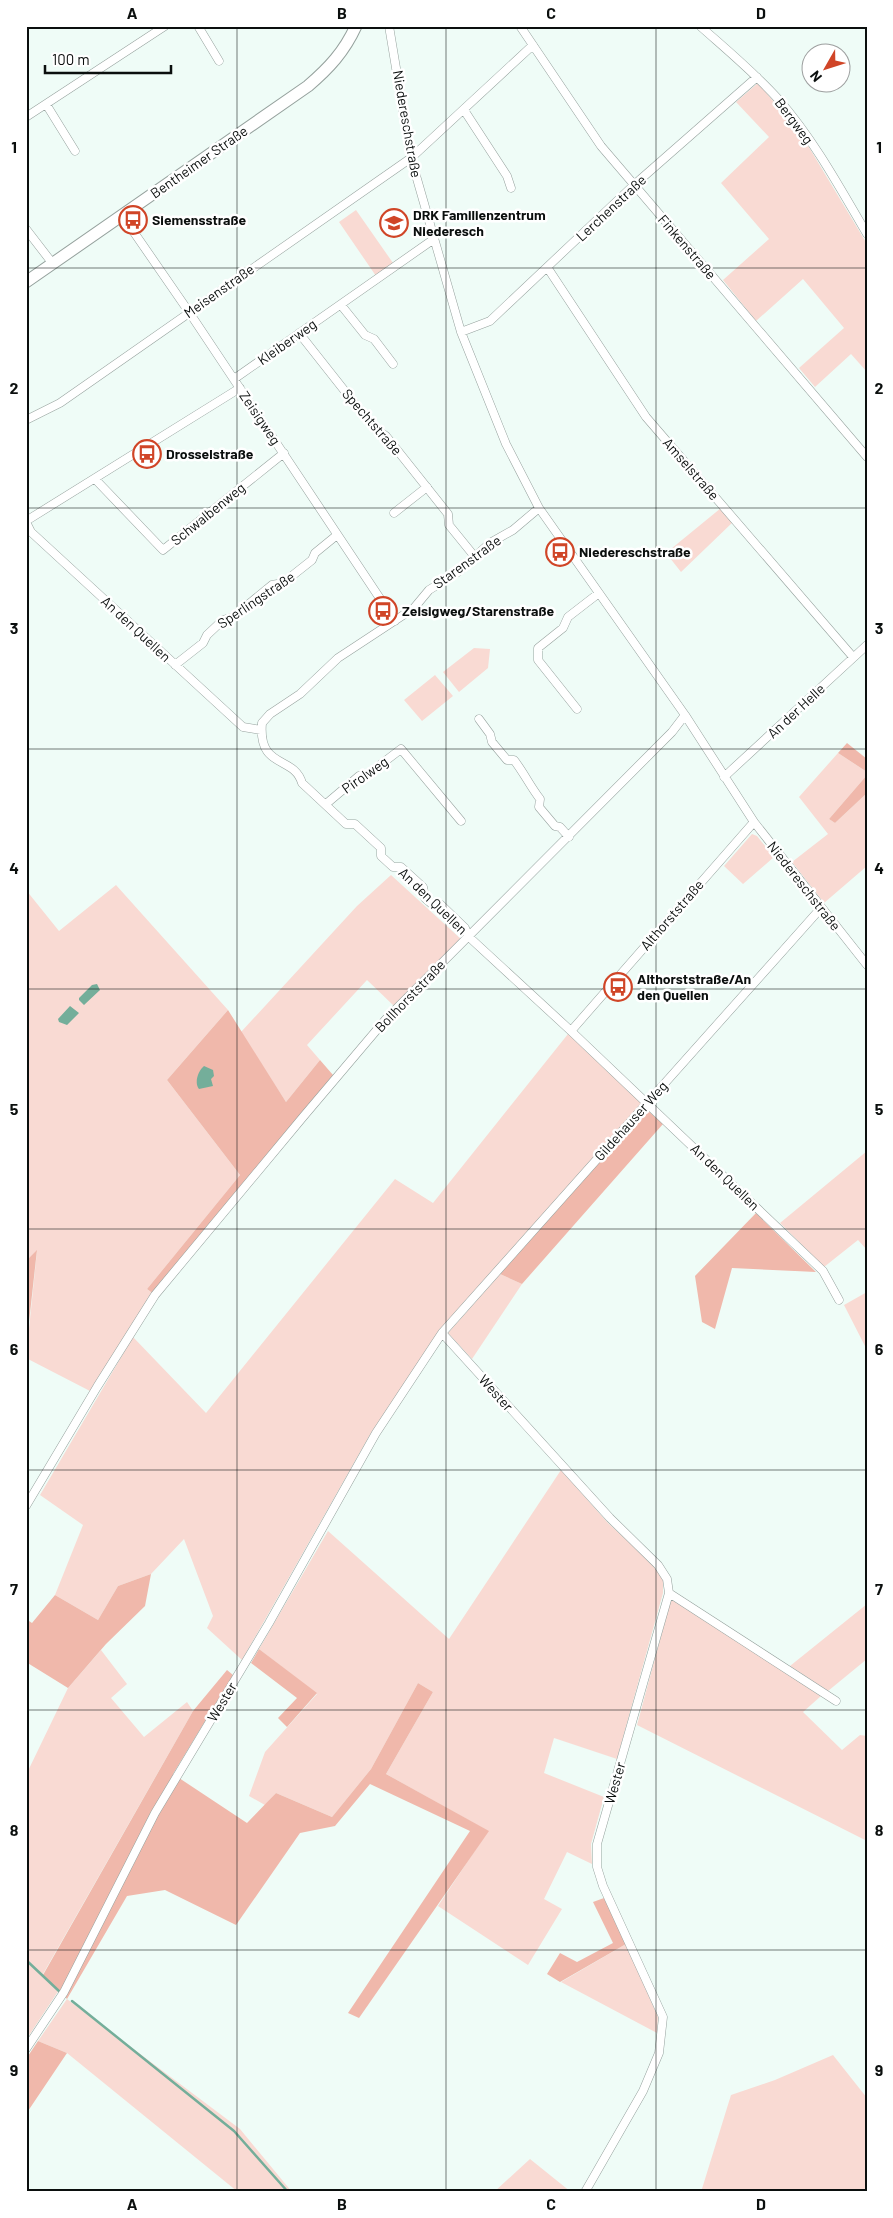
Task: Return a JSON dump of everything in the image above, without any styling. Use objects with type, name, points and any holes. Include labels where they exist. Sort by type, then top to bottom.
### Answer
[{"type":"main road","name":"Bentheimer Straße","points":[[26,282],[308,86],[331,66],[346,47],[356,26]]},
{"type":"street","points":[[26,117],[166,26]]},
{"type":"street","points":[[198,26],[220,61]]},
{"type":"street","name":"Niedereschstraße","points":[[389,26],[410,158],[462,332],[506,444],[539,508],[685,715],[754,822],[867,965]]},
{"type":"street","name":"Finkenstraße","points":[[520,26],[601,146],[867,457]]},
{"type":"street","name":"Bergweg","points":[[700,26],[757,77],[806,133],[867,234]]},
{"type":"street","name":"Meisenstraße","points":[[26,420],[60,402],[410,158],[533,45]]},
{"type":"street","name":"Lerchenstraße","points":[[462,332],[490,321],[634,185],[757,77]]},
{"type":"street","points":[[46,104],[75,151]]},
{"type":"street","points":[[464,110],[507,176],[511,188]]},
{"type":"street","name":"Zeisigweg","points":[[122,216],[190,312],[395,622]]},
{"type":"street","points":[[26,229],[53,264]]},
{"type":"street","name":"Kleiberweg","points":[[234,379],[434,239]]},
{"type":"street","name":"Amselstraße","points":[[547,267],[646,417],[854,657]]},
{"type":"street","points":[[340,305],[365,335],[374,339],[393,364]]},
{"type":"street","name":"Spechtstraße","points":[[299,333],[374,428],[386,436],[427,487],[448,514],[449,525],[475,557]]},
{"type":"street","points":[[26,522],[240,388]]},
{"type":"street","name":"Schwalbenweg","points":[[95,479],[163,550],[284,454]]},
{"type":"street","points":[[394,513],[427,487]]},
{"type":"street","name":"Starenstraße","points":[[261,730],[262,723],[270,714],[300,694],[338,658],[414,608],[430,590],[458,572],[490,543],[513,530],[539,508]]},
{"type":"street","name":"An den Quellen","points":[[26,522],[32,532],[244,727],[261,730],[263,744],[269,754],[278,762],[300,775],[302,783],[346,824],[355,824],[381,848],[381,856],[393,868],[401,867],[423,887],[426,898],[433,905],[440,904],[465,928],[469,937],[571,1031],[823,1271],[839,1300]]},
{"type":"street","name":"Sperlingstraße","points":[[175,665],[203,643],[207,635],[223,620],[233,617],[272,585],[283,583],[312,560],[314,553],[337,535]]},
{"type":"street","points":[[576,709],[538,660],[538,648],[563,628],[568,617],[599,593]]},
{"type":"street","name":"An der Helle","points":[[724,776],[867,645]]},
{"type":"street","name":"Bollhorststraße","points":[[26,1506],[155,1295],[386,1019],[569,837],[672,732],[685,715]]},
{"type":"street","points":[[479,719],[490,734],[492,742],[507,760],[514,760],[526,776],[527,782],[540,799],[539,807],[554,826],[560,827],[569,837]]},
{"type":"street","name":"Pirolweg","points":[[326,804],[359,776],[367,775],[401,748],[462,821]]},
{"type":"street","name":"Althorststraße","points":[[571,1031],[754,822]]},
{"type":"street","name":"Gildehauser Weg","points":[[442,1333],[821,908]]},
{"type":"street","name":"Wester","points":[[26,2050],[64,1992],[155,1813],[269,1623],[376,1433],[442,1333],[610,1518],[658,1565],[667,1578],[669,1593],[597,1844],[597,1867],[602,1886],[664,2017],[659,2053],[643,2091],[585,2192]]},
{"type":"street","points":[[669,1593],[836,1701]]},
{"type":"shaded area","points":[[758,83],[801,134],[867,244],[867,372],[851,354],[815,387],[799,368],[844,328],[803,279],[756,321],[723,280],[769,239],[721,183],[769,137],[736,102]]},
{"type":"shaded area","points":[[356,210],[393,263],[376,276],[339,222]]},
{"type":"shaded area","points":[[721,508],[733,522],[681,572],[666,553]]},
{"type":"shaded area","points":[[474,648],[490,649],[488,668],[459,692],[443,672]]},
{"type":"shaded area","points":[[435,675],[453,696],[422,721],[404,700]]},
{"type":"shaded area","points":[[847,743],[867,759],[867,772],[838,753]]},
{"type":"shaded area","points":[[838,753],[867,772],[867,775],[829,819],[835,823],[867,793],[867,866],[824,903],[792,862],[828,834],[799,797]]},
{"type":"shaded area","points":[[867,775],[867,793],[835,823],[829,819]]},
{"type":"shaded area","points":[[752,834],[757,836],[774,857],[743,884],[724,866]]},
{"type":"shaded area","points":[[391,875],[462,940],[394,1006],[367,980],[307,1045],[320,1060],[286,1102],[241,1032],[357,906]]},
{"type":"shaded area","points":[[116,885],[228,1010],[167,1080],[240,1175],[147,1289],[152,1293],[90,1391],[26,1358],[37,1251],[26,1261],[26,890],[59,931]]},
{"type":"shaded area","points":[[97,984],[100,990],[84,1005],[79,998],[92,985]]},
{"type":"shaded area","points":[[70,1006],[79,1013],[67,1025],[59,1022],[58,1019]]},
{"type":"shaded area","points":[[228,1010],[286,1102],[320,1060],[333,1075],[155,1295],[147,1289],[240,1175],[167,1080]]},
{"type":"shaded area","points":[[568,1034],[642,1103],[438,1333],[371,1433],[242,1660],[207,1628],[213,1616],[184,1539],[151,1574],[118,1586],[98,1620],[55,1595],[83,1525],[40,1495],[133,1337],[206,1413],[395,1179],[433,1203]]},
{"type":"shaded area","points":[[204,1066],[213,1070],[214,1076],[211,1079],[213,1086],[199,1089],[197,1077]]},
{"type":"shaded area","points":[[646,1109],[663,1124],[522,1284],[500,1274]]},
{"type":"shaded area","points":[[867,1151],[867,1250],[858,1240],[824,1267],[780,1223]]},
{"type":"shaded area","points":[[756,1213],[816,1272],[732,1268],[715,1329],[702,1322],[695,1276]]},
{"type":"shaded area","points":[[37,1250],[26,1349],[26,1261]]},
{"type":"shaded area","points":[[500,1274],[522,1284],[472,1359],[448,1333]]},
{"type":"shaded area","points":[[867,1292],[867,1350],[844,1305]]},
{"type":"shaded area","points":[[561,1470],[608,1523],[654,1565],[663,1580],[663,1593],[617,1759],[554,1738],[544,1773],[604,1797],[591,1844],[592,1864],[567,1852],[544,1899],[562,1909],[528,1965],[438,1906],[488,1831],[386,1774],[433,1692],[418,1683],[371,1769],[332,1817],[276,1793],[265,1805],[249,1796],[265,1752],[317,1694],[259,1649],[328,1531],[449,1639]]},
{"type":"shaded area","points":[[151,1574],[145,1606],[106,1644],[68,1688],[26,1662],[26,1619],[32,1623],[55,1595],[98,1620],[118,1586]]},
{"type":"shaded area","points":[[671,1599],[821,1696],[803,1712],[842,1750],[860,1735],[867,1736],[867,1841],[637,1725]]},
{"type":"shaded area","points":[[867,1604],[867,1659],[828,1691],[790,1666]]},
{"type":"shaded area","points":[[259,1649],[317,1693],[287,1727],[278,1718],[297,1698],[251,1663]]},
{"type":"shaded area","points":[[101,1650],[127,1684],[111,1698],[144,1737],[187,1702],[193,1711],[43,1974],[59,1990],[26,2040],[26,1775],[68,1688]]},
{"type":"shaded area","points":[[227,1670],[233,1675],[173,1774],[247,1823],[276,1793],[332,1817],[371,1769],[418,1683],[433,1692],[386,1774],[489,1831],[359,2018],[348,2013],[470,1831],[370,1784],[335,1826],[300,1833],[236,1925],[165,1890],[127,1896],[67,1999],[43,1975],[193,1711]]},
{"type":"shaded area","points":[[604,1898],[626,1944],[560,1982],[547,1974],[560,1953],[577,1962],[613,1943],[593,1902]]},
{"type":"shaded area","points":[[626,1944],[658,2017],[657,2033],[561,1982]]},
{"type":"shaded area","points":[[67,1999],[240,2129],[292,2192],[238,2192],[67,2053],[38,2041]]},
{"type":"shaded area","points":[[38,2041],[67,2053],[26,2114],[26,2059]]},
{"type":"shaded area","points":[[833,2055],[867,2098],[867,2192],[701,2192],[731,2095],[775,2080]]},
{"type":"shaded area","points":[[530,2159],[571,2192],[494,2192]]},
{"type":"waterway","points":[[26,1960],[60,1992]]},
{"type":"waterway","points":[[72,2001],[234,2131],[288,2192]]},
{"type":"place","name":"Siemensstraße","points":[[133,220]]},
{"type":"place","name":"DRK Familienzentrum Niederesch","points":[[394,223]]},
{"type":"place","name":"Drosselstraße","points":[[147,454]]},
{"type":"place","name":"Niedereschstraße","points":[[560,552]]},
{"type":"place","name":"Zeisigweg/Starenstraße","points":[[383,611]]},
{"type":"place","name":"Althorststraße/An den Quellen","points":[[618,987]]}]
